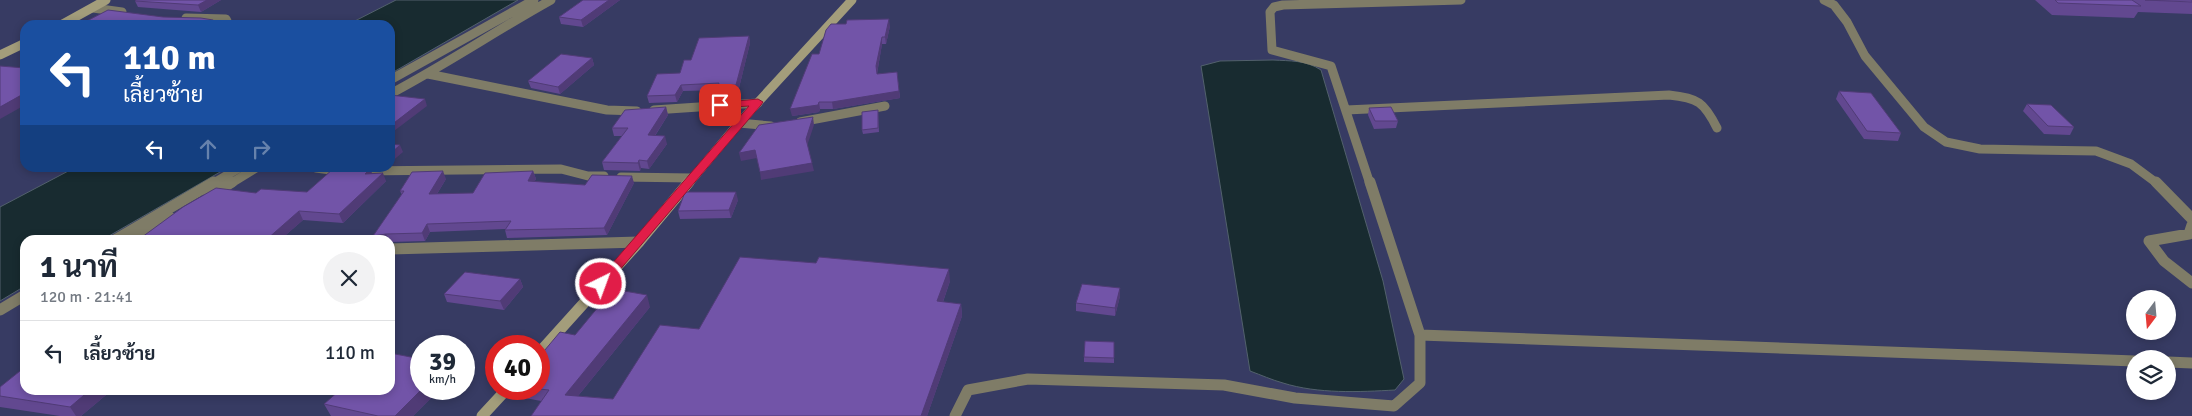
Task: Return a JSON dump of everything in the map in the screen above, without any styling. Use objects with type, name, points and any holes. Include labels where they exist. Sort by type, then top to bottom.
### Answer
[{"type":"street","points":[[70,20],[106,0]]},
{"type":"street","points":[[395,77],[534,0]]},
{"type":"street","points":[[395,91],[428,74],[487,36],[551,0]]},
{"type":"street","points":[[550,341],[639,242],[739,123],[852,0]]},
{"type":"street","points":[[955,416],[968,390],[1028,379],[1224,385],[1295,398],[1394,406],[1420,383],[1420,335],[1331,66],[1316,59],[1285,55],[1272,50],[1270,12],[1274,7],[1283,5],[1461,0]]},
{"type":"street","points":[[1824,0],[1839,11],[1865,56],[1924,127],[1946,142],[1980,149],[2096,151],[2131,164],[2155,181],[2192,219]]},
{"type":"street","points":[[93,8],[131,13]]},
{"type":"street","points":[[176,18],[226,20]]},
{"type":"street","points":[[0,55],[20,45]]},
{"type":"street","points":[[428,74],[607,110],[627,111],[758,102]]},
{"type":"street","points":[[1346,110],[1668,95],[1689,97],[1702,102],[1717,128]]},
{"type":"street","points":[[739,123],[762,127],[885,106]]},
{"type":"street","points":[[395,171],[561,169],[588,176],[692,178]]},
{"type":"street","points":[[124,235],[232,172]]},
{"type":"street","points":[[140,235],[249,172]]},
{"type":"street","points":[[2192,225],[2189,234],[2149,240],[2164,261],[2192,283]]},
{"type":"street","points":[[395,249],[639,242]]},
{"type":"street","points":[[0,310],[20,298]]},
{"type":"street","points":[[1420,335],[2126,361]]},
{"type":"street","points":[[2176,362],[2192,363]]},
{"type":"street","points":[[482,416],[497,400]]},
{"type":"shaded area","points":[[396,0],[518,0],[395,71],[395,20],[357,20]]},
{"type":"shaded area","points":[[1273,60],[1304,63],[1321,70],[1383,281],[1404,379],[1395,390],[1324,391],[1296,387],[1250,371],[1201,66],[1220,61]]},
{"type":"shaded area","points":[[66,172],[220,172],[111,235],[20,235],[20,289],[0,301],[0,207]]},
{"type":"building","points":[[136,0],[207,0],[198,5]]},
{"type":"building","points":[[583,0],[609,0],[581,20],[559,17]]},
{"type":"building","points":[[2055,0],[2132,0],[2141,6],[2058,3]]},
{"type":"building","points":[[2145,0],[2192,0],[2192,2]]},
{"type":"building","points":[[108,10],[163,17],[213,20],[89,20]]},
{"type":"building","points":[[889,19],[885,37],[882,37],[876,66],[877,74],[897,72],[899,91],[832,102],[819,102],[818,105],[790,109],[812,54],[819,54],[826,30],[831,24],[846,24],[847,20]]},
{"type":"building","points":[[749,36],[736,85],[718,86],[719,83],[681,85],[675,95],[647,96],[657,74],[680,73],[684,60],[691,60],[699,38]]},
{"type":"building","points":[[561,54],[592,58],[558,87],[528,81]]},
{"type":"building","points":[[0,66],[20,68],[20,96],[0,107]]},
{"type":"building","points":[[1839,91],[1871,93],[1901,133],[1867,131]]},
{"type":"building","points":[[395,96],[425,99],[395,122]]},
{"type":"building","points":[[2027,104],[2051,105],[2074,127],[2048,126]]},
{"type":"building","points":[[666,107],[648,135],[665,136],[647,161],[639,160],[638,163],[602,162],[628,128],[612,128],[625,110]]},
{"type":"building","points":[[1391,107],[1398,121],[1375,121],[1369,108]]},
{"type":"building","points":[[878,110],[878,128],[862,130],[862,112]]},
{"type":"building","points":[[813,117],[806,139],[812,163],[760,172],[755,150],[739,153],[759,125]]},
{"type":"building","points":[[443,171],[429,194],[473,193],[485,173],[533,171],[528,181],[585,185],[592,175],[632,176],[604,228],[505,230],[511,221],[427,224],[422,233],[374,235],[404,191],[400,191],[412,172]]},
{"type":"building","points":[[330,172],[383,173],[339,214],[299,211],[272,235],[145,235],[183,207],[216,188],[256,193],[261,189],[307,192]]},
{"type":"building","points":[[685,192],[736,192],[729,210],[678,211]]},
{"type":"building","points":[[740,257],[816,263],[819,257],[949,269],[937,301],[961,304],[921,416],[531,416],[542,400],[550,400],[550,344],[560,332],[575,335],[613,289],[647,295],[565,395],[613,399],[660,325],[699,329]]},
{"type":"building","points":[[465,272],[520,279],[500,301],[444,294]]},
{"type":"building","points":[[1082,284],[1120,288],[1115,308],[1076,303]]},
{"type":"building","points":[[1085,341],[1114,342],[1114,358],[1084,357]]},
{"type":"building","points":[[395,354],[410,357],[411,400],[395,416],[378,416],[324,404],[334,395],[395,395]]},
{"type":"building","points":[[20,371],[20,395],[84,395],[70,407],[0,396],[0,387]]},
{"type":"route","points":[[601,284],[758,102],[720,105]]}]
